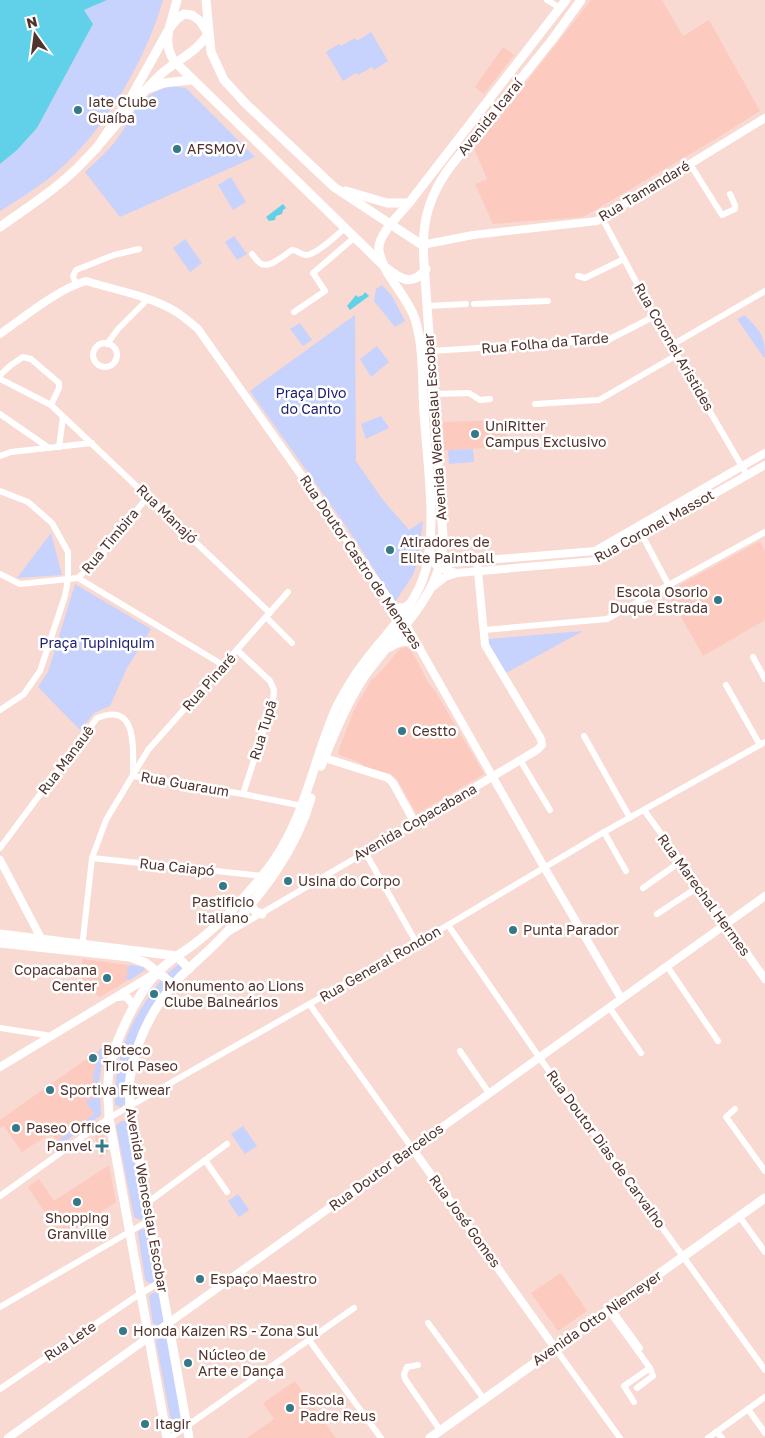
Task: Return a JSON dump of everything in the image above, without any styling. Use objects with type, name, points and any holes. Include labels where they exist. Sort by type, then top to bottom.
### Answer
[{"type":"main road","points":[[177,0],[169,29],[167,48],[169,54],[191,80],[398,278],[404,280],[417,278],[426,269]]},
{"type":"main road","points":[[206,0],[211,52],[224,80],[246,104],[334,187],[422,245]]},
{"type":"main road","name":"Avenida Icaraí","points":[[422,245],[425,221],[438,183],[552,40],[580,0]]},
{"type":"main road","name":"Avenida Icaraí","points":[[392,225],[563,4]]},
{"type":"main road","points":[[96,149],[130,99],[169,29],[181,16],[189,14],[200,21],[208,34]]},
{"type":"main road","points":[[0,227],[54,188],[84,162],[165,70],[199,46],[208,34]]},
{"type":"main road","points":[[147,89],[171,82],[191,80]]},
{"type":"main road","points":[[334,187],[387,202],[410,203]]},
{"type":"main road","points":[[385,267],[379,251],[380,241],[392,225]]},
{"type":"main road","name":"Avenida Wenceslau Escobar","points":[[168,1438],[110,1118],[108,1079],[116,1041],[134,1006],[158,972],[221,920],[263,876],[283,848],[302,806],[335,712],[355,676],[368,658],[404,621],[429,591],[440,563],[443,536],[426,269],[422,245]]},
{"type":"main road","name":"Avenida Wenceslau Escobar","points":[[189,1438],[130,1108],[130,1079],[139,1041],[160,1001],[239,918],[274,875],[287,855],[308,808],[324,758],[350,702],[362,680],[404,621],[426,570],[430,522],[421,350],[417,327],[406,298],[385,267]]},
{"type":"main road","points":[[395,608],[404,608],[414,600]]},
{"type":"main road","points":[[385,650],[394,644],[404,641],[419,647]]},
{"type":"main road","points":[[323,743],[324,758]]},
{"type":"main road","points":[[250,905],[252,909],[262,914]]},
{"type":"main road","points":[[0,934],[42,939],[82,948],[131,954],[176,956],[189,969]]},
{"type":"main road","points":[[0,943],[45,948],[82,948]]},
{"type":"main road","points":[[131,954],[174,985]]},
{"type":"main road","name":"Avenida Otto Niemeyer","points":[[430,1438],[765,1198]]},
{"type":"street","points":[[547,0],[563,4]]},
{"type":"street","name":"Rua Tamandaré","points":[[422,245],[473,235],[597,221],[765,118]]},
{"type":"street","points":[[690,164],[722,215],[735,209],[735,204],[730,194]]},
{"type":"street","name":"Rua Coronel Aristides","points":[[602,218],[677,355],[747,475]]},
{"type":"street","points":[[252,254],[260,264],[264,265],[292,250],[301,254],[310,254],[346,228]]},
{"type":"street","points":[[294,312],[325,291],[313,273],[355,237]]},
{"type":"street","points":[[0,334],[76,284],[73,276],[76,270],[139,249]]},
{"type":"street","points":[[578,276],[584,278],[624,259]]},
{"type":"street","name":"Rua Doutor Castro de Menezes","points":[[76,284],[86,281],[170,308],[198,329],[404,621],[544,868],[621,998]]},
{"type":"street","points":[[672,345],[765,291]]},
{"type":"street","points":[[107,344],[118,329],[147,300]]},
{"type":"street","points":[[474,304],[548,301]]},
{"type":"street","points":[[427,306],[466,304]]},
{"type":"street","name":"Rua Folha da Tarde","points":[[431,351],[608,340],[655,316]]},
{"type":"street","points":[[535,404],[599,400],[677,355]]},
{"type":"street","points":[[0,377],[11,364],[23,357],[30,359],[59,384],[60,388],[51,405]]},
{"type":"street","name":"Rua Manajó","points":[[0,377],[51,405],[148,496],[268,615],[292,643]]},
{"type":"street","points":[[434,394],[469,393],[480,400],[490,399]]},
{"type":"street","points":[[0,414],[49,448]]},
{"type":"street","points":[[59,447],[63,417]]},
{"type":"street","points":[[0,456],[11,452],[92,443]]},
{"type":"street","name":"Rua Coronel Massot","points":[[440,563],[595,551],[765,454]]},
{"type":"street","name":"Rua Coronel Massot","points":[[440,563],[457,573],[596,561],[765,465]]},
{"type":"street","points":[[0,491],[28,502],[52,523],[68,552],[68,579],[65,596],[40,671],[24,694],[0,710]]},
{"type":"street","name":"Rua Timbira","points":[[0,574],[20,584],[78,578],[103,553],[148,496]]},
{"type":"street","points":[[477,561],[484,630],[607,619],[765,532]]},
{"type":"street","points":[[642,536],[669,586]]},
{"type":"street","points":[[428,550],[432,562],[440,563]]},
{"type":"street","points":[[429,591],[445,577],[457,573]]},
{"type":"street","points":[[78,578],[223,665]]},
{"type":"street","name":"Rua Pinaré","points":[[132,776],[148,750],[288,592]]},
{"type":"street","name":"Avenida Copacabana","points":[[223,936],[493,777],[542,746],[541,739],[485,644],[484,630]]},
{"type":"street","name":"Rua Tupã","points":[[237,650],[270,681],[274,690],[243,794]]},
{"type":"street","points":[[753,657],[765,679]]},
{"type":"street","points":[[726,685],[763,744]]},
{"type":"street","name":"Rua Manauê","points":[[0,848],[97,718],[106,714],[115,714],[123,718],[130,727],[133,738],[132,776]]},
{"type":"street","points":[[584,736],[630,818]]},
{"type":"street","name":"Rua General Rondon","points":[[0,1196],[110,1118],[448,925],[604,832],[763,744]]},
{"type":"street","points":[[324,758],[388,778],[393,783],[415,823]]},
{"type":"street","points":[[520,760],[550,810]]},
{"type":"street","name":"Rua Guaraum","points":[[82,948],[92,858],[106,820],[132,776],[243,794],[302,806]]},
{"type":"street","name":"Rua Marechal Hermes","points":[[644,810],[765,979]]},
{"type":"street","points":[[604,832],[626,871]]},
{"type":"street","points":[[365,852],[416,942]]},
{"type":"street","name":"Rua Caiapó","points":[[92,858],[263,876]]},
{"type":"street","points":[[0,860],[45,948]]},
{"type":"street","points":[[643,888],[680,862]]},
{"type":"street","points":[[657,914],[698,887]]},
{"type":"street","name":"Rua Doutor Barcelos","points":[[8,1438],[765,896]]},
{"type":"street","name":"Avenida Copacabana","points":[[221,920],[232,917],[248,918],[262,914]]},
{"type":"street","name":"Rua Doutor Dias de Carvalho","points":[[448,925],[539,1057],[765,1370]]},
{"type":"street","points":[[667,966],[718,1041]]},
{"type":"street","points":[[0,1066],[158,972]]},
{"type":"street","points":[[118,996],[126,996],[134,1006]]},
{"type":"street","name":"Rua José Gomes","points":[[310,1004],[620,1438]]},
{"type":"street","points":[[609,1007],[641,1052]]},
{"type":"street","points":[[0,1028],[52,1036]]},
{"type":"street","points":[[460,1051],[489,1093]]},
{"type":"street","points":[[735,1109],[726,1117],[765,1172]]},
{"type":"street","points":[[147,1203],[227,1144]]},
{"type":"street","points":[[205,1160],[227,1192]]},
{"type":"street","points":[[739,1216],[765,1252]]},
{"type":"street","points":[[0,1307],[150,1220]]},
{"type":"street","name":"Rua Lete","points":[[0,1389],[141,1293],[161,1282]]},
{"type":"street","points":[[168,1438],[187,1427],[354,1308]]},
{"type":"street","points":[[610,1309],[651,1366],[653,1376],[638,1388]]},
{"type":"street","points":[[428,1323],[484,1399]]},
{"type":"street","points":[[309,1340],[381,1438]]},
{"type":"street","points":[[418,1365],[407,1367],[404,1374],[405,1379],[440,1430]]},
{"type":"street","points":[[634,1402],[624,1386],[651,1366]]},
{"type":"street","points":[[708,1438],[765,1397]]},
{"type":"street","points":[[748,1410],[765,1433]]},
{"type":"street","points":[[717,1432],[722,1438]]},
{"type":"shaded area","points":[[0,0],[107,0],[84,10],[93,24],[37,128],[17,150],[0,164]]},
{"type":"shaded area","points":[[591,0],[662,0],[683,36],[709,20],[760,111],[583,217],[493,224],[475,184],[487,179],[474,149]]},
{"type":"shaded area","points":[[503,47],[514,55],[484,94],[475,87]]},
{"type":"shaded area","points":[[283,204],[286,208],[282,214],[276,216],[275,220],[269,221],[266,217]]},
{"type":"shaded area","points":[[365,292],[369,296],[350,310],[347,306],[356,295],[358,297]]},
{"type":"shaded area","name":"UniRitter Campus Exclusivo","points":[[505,420],[508,447],[444,450],[443,422]]},
{"type":"shaded area","name":"Escola Osorio Duque Estrada","points":[[760,541],[765,551],[765,620],[703,656],[667,592]]},
{"type":"shaded area","name":"Cestto","points":[[406,647],[411,650],[429,684],[484,774],[417,814],[397,779],[391,774],[365,767],[359,762],[339,755],[338,752],[354,710],[372,679],[375,678],[400,649]]},
{"type":"shaded area","name":"Copacabana Center","points":[[82,959],[143,967],[145,970],[100,997],[82,982]]},
{"type":"shaded area","points":[[105,1046],[99,1081],[101,1115],[60,1145],[51,1133],[22,1152],[4,1126],[0,1128],[0,1120]]},
{"type":"shaded area","name":"Panvel","points":[[104,1130],[108,1152],[100,1158],[95,1136]]},
{"type":"shaded area","name":"Shopping Granville","points":[[109,1165],[116,1202],[62,1238],[28,1187],[39,1179],[54,1201]]},
{"type":"shaded area","points":[[561,1273],[587,1311],[558,1331],[531,1293]]},
{"type":"shaded area","name":"Escola Padre Reus","points":[[295,1381],[336,1438],[247,1438],[274,1419],[263,1403]]},
{"type":"green space","name":"Iate Clube Guaíba","points":[[107,0],[163,0],[145,49],[118,98],[85,143],[47,180],[0,211],[0,164],[17,150],[37,128],[93,24],[84,10]]},
{"type":"green space","points":[[371,32],[388,61],[374,70],[372,67],[358,75],[356,73],[343,81],[326,52],[339,44],[341,46],[355,38],[357,41]]},
{"type":"green space","name":"AFSMOV","points":[[171,86],[186,88],[255,157],[120,217],[85,172],[115,142],[142,101],[149,95]]},
{"type":"green space","points":[[231,177],[246,202],[233,210],[218,185]]},
{"type":"green space","points":[[234,236],[247,254],[237,260],[225,242]]},
{"type":"green space","points":[[185,239],[202,263],[190,272],[173,248]]},
{"type":"green space","points":[[382,285],[392,296],[405,321],[395,327],[374,301],[376,289]]},
{"type":"green space","name":"Praça Divo do Canto","points":[[355,315],[356,461],[383,500],[409,530],[423,521],[418,561],[413,575],[395,602],[348,529],[250,391]]},
{"type":"green space","points":[[745,315],[763,338],[764,358],[737,319]]},
{"type":"green space","points":[[300,323],[312,340],[303,346],[290,329]]},
{"type":"green space","points":[[377,346],[389,362],[371,377],[360,359]]},
{"type":"green space","points":[[381,416],[389,428],[366,439],[361,424]]},
{"type":"green space","points":[[473,449],[474,462],[449,464],[448,450]]},
{"type":"green space","points":[[51,533],[62,575],[17,578]]},
{"type":"green space","name":"Praça Tupiniquim","points":[[75,584],[151,629],[127,668],[110,706],[94,713],[80,730],[38,687],[48,672]]},
{"type":"green space","points":[[583,631],[506,673],[491,650],[488,639]]},
{"type":"green space","points":[[179,964],[183,968],[172,979],[168,973]]},
{"type":"green space","points":[[130,965],[143,967],[145,970],[130,980],[125,978],[129,973],[126,969]]},
{"type":"green space","points":[[162,979],[169,984],[149,1011],[142,1025],[133,1054],[126,1102],[121,1107],[117,1106],[115,1104],[115,1086],[126,1037],[141,1008]]},
{"type":"green space","points":[[105,1046],[99,1081],[101,1115],[60,1145],[57,1141],[94,1114],[86,1102],[95,1096],[93,1076],[99,1050]]},
{"type":"green space","points":[[121,1121],[126,1121],[129,1124],[145,1215],[140,1220],[134,1217],[116,1126]]},
{"type":"green space","points":[[243,1126],[257,1146],[245,1154],[231,1134]]},
{"type":"green space","points":[[238,1194],[249,1210],[239,1217],[228,1201]]},
{"type":"green space","points":[[144,1229],[147,1231],[156,1275],[156,1280],[151,1283],[145,1279],[138,1233],[139,1230]]},
{"type":"green space","points":[[156,1292],[160,1295],[165,1321],[157,1326],[153,1323],[149,1298],[150,1294]]},
{"type":"green space","points":[[164,1336],[168,1340],[183,1422],[181,1427],[176,1430],[172,1426],[156,1342],[158,1337]]},
{"type":"place","name":"Iate Clube Guaíba","points":[[78,110]]},
{"type":"place","name":"AFSMOV","points":[[177,149]]},
{"type":"place","name":"UniRitter Campus Exclusivo","points":[[475,434]]},
{"type":"place","name":"Atiradores de Elite Paintball","points":[[390,550]]},
{"type":"place","name":"Escola Osorio Duque Estrada","points":[[718,600]]},
{"type":"place","name":"Cestto","points":[[402,731]]},
{"type":"place","name":"Usina do Corpo","points":[[288,881]]},
{"type":"place","name":"Pastificio Italiano","points":[[223,886]]},
{"type":"place","name":"Punta Parador","points":[[513,930]]},
{"type":"place","name":"Copacabana Center","points":[[107,978]]},
{"type":"place","name":"Monumento ao Lions Clube Balneários","points":[[154,994]]},
{"type":"place","name":"Boteco Tirol Paseo","points":[[93,1058]]},
{"type":"place","name":"Sportiva Fitwear","points":[[50,1090]]},
{"type":"place","name":"Paseo Office","points":[[16,1128]]},
{"type":"place","name":"Panvel","points":[[102,1146]]},
{"type":"place","name":"Shopping Granville","points":[[77,1202]]},
{"type":"place","name":"Espaço Maestro","points":[[200,1279]]},
{"type":"place","name":"Honda Kaizen RS - Zona Sul","points":[[123,1331]]},
{"type":"place","name":"Núcleo de Arte e Dança","points":[[188,1363]]},
{"type":"place","name":"Escola Padre Reus","points":[[290,1408]]},
{"type":"place","name":"Itagir","points":[[145,1424]]}]
